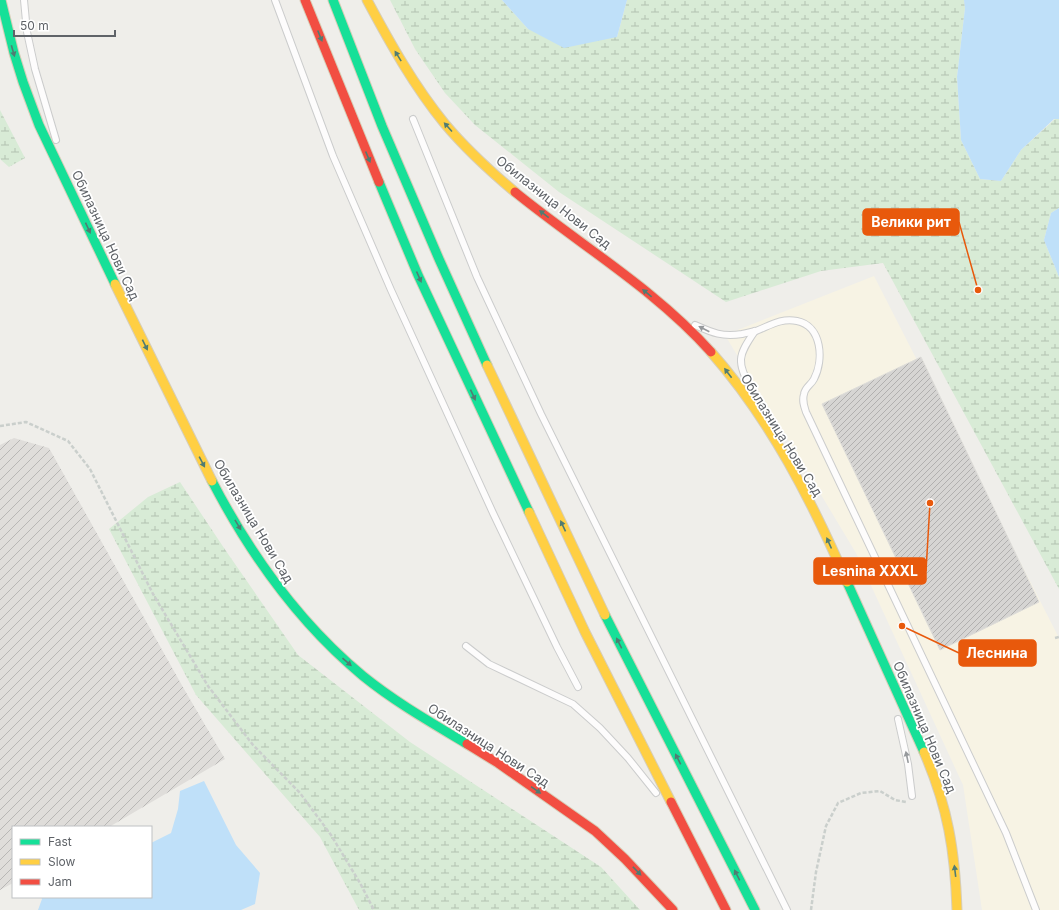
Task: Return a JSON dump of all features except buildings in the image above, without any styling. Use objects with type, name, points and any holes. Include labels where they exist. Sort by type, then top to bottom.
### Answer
[{"type":"main road","name":"Обилазница Нови Сад","points":[[1,0],[9,35],[23,82],[39,125],[122,299],[218,492],[260,563],[276,586],[298,613],[343,658],[384,692],[403,706],[498,764],[595,831],[625,859],[673,910]]},
{"type":"main road","points":[[306,0],[361,140],[418,275],[460,367],[585,632],[726,910]]},
{"type":"main road","points":[[333,0],[382,126],[482,355],[608,622],[755,910]]},
{"type":"main road","name":"Обилазница Нови Сад","points":[[367,0],[388,41],[418,89],[445,124],[474,154],[507,184],[613,265],[677,318],[725,369],[784,456],[817,516],[928,762],[943,801],[950,832],[956,878],[957,910]]},
{"type":"lane","points":[[24,0],[27,32],[35,69],[72,193]]},
{"type":"lane","points":[[274,0],[333,156],[394,297],[493,513],[578,687]]},
{"type":"lane","points":[[413,119],[477,277],[541,414],[787,910]]},
{"type":"lane","points":[[677,318],[686,320],[712,333],[729,336],[756,331],[781,320],[790,320],[807,324],[812,329],[816,336],[819,352],[818,366],[813,380],[806,388],[804,395],[803,404],[806,412],[1006,833],[1036,910]]},
{"type":"lane","points":[[756,331],[745,346],[740,362],[758,405],[758,416]]},
{"type":"lane","points":[[862,617],[888,688]]},
{"type":"lane","points":[[466,646],[489,664],[573,704],[600,728],[628,758],[660,799]]},
{"type":"lane","points":[[895,711],[900,726],[908,764],[912,796]]},
{"type":"lane","points":[[665,805],[688,835]]},
{"type":"path","points":[[0,426],[26,422],[68,441],[90,469],[153,594],[208,686],[253,744],[300,793],[331,835],[374,910]]},
{"type":"path","points":[[1055,638],[1059,636]]},
{"type":"path","points":[[811,910],[816,872],[826,826],[838,803],[861,793],[880,791],[895,800],[908,802],[912,796]]},
{"type":"shaded area","points":[[874,276],[1059,638],[1059,910],[982,910],[963,785],[856,553],[725,335]]},
{"type":"shaded area","points":[[14,438],[49,448],[184,689],[225,759],[111,826],[12,826],[12,884],[0,890],[0,445]]},
{"type":"green space","points":[[390,0],[502,0],[528,29],[617,37],[627,0],[964,0],[965,8],[957,77],[961,140],[980,179],[1001,181],[1021,150],[1055,119],[1059,119],[1059,208],[1051,213],[1044,240],[1059,277],[1059,589],[883,263],[821,271],[726,302],[559,192],[475,125],[445,93],[415,49]]},
{"type":"green space","points":[[0,110],[25,158],[9,167],[0,159]]},
{"type":"green space","points":[[180,482],[298,655],[410,742],[601,867],[640,910],[359,910],[320,837],[196,695],[109,529],[148,497]]},
{"type":"water","points":[[502,0],[627,0],[617,37],[564,48],[528,29]]},
{"type":"water","points":[[964,0],[1059,0],[1059,119],[1054,119],[1021,150],[1001,181],[980,179],[961,140],[957,77],[965,8]]},
{"type":"water","points":[[1059,208],[1059,277],[1044,240],[1051,213]]},
{"type":"water","points":[[204,781],[236,845],[260,873],[255,904],[241,910],[38,910],[42,898],[152,898],[152,842],[171,833],[178,809],[180,791]]},
{"type":"traffic: fast","points":[[1,0],[14,53],[39,125],[115,284]]},
{"type":"traffic: fast","points":[[333,0],[382,126],[439,259],[487,365]]},
{"type":"traffic: fast","points":[[379,182],[418,275],[529,512]]},
{"type":"traffic: fast","points":[[212,481],[243,535],[260,561],[297,610],[318,633],[375,686],[467,744]]},
{"type":"traffic: fast","points":[[847,582],[924,752]]},
{"type":"traffic: fast","points":[[605,615],[755,910]]},
{"type":"traffic: slow","points":[[367,0],[403,64],[434,110],[470,151],[515,192]]},
{"type":"traffic: slow","points":[[115,284],[212,481]]},
{"type":"traffic: slow","points":[[711,352],[732,378],[771,433],[804,491],[847,582]]},
{"type":"traffic: slow","points":[[487,365],[605,615]]},
{"type":"traffic: slow","points":[[529,512],[585,632],[671,802]]},
{"type":"traffic: slow","points":[[924,752],[939,792],[949,830],[957,910]]},
{"type":"traffic: jam","points":[[305,0],[379,182]]},
{"type":"traffic: jam","points":[[515,192],[642,288],[689,329],[711,352]]},
{"type":"traffic: jam","points":[[467,744],[498,763],[595,831],[625,859],[673,910]]},
{"type":"traffic: jam","points":[[671,802],[726,910]]},
{"type":"place","name":"Велики рит","points":[[978,290]]},
{"type":"place","name":"Lesnina XXXL","points":[[930,503]]},
{"type":"place","name":"Леснина","points":[[902,626]]}]
